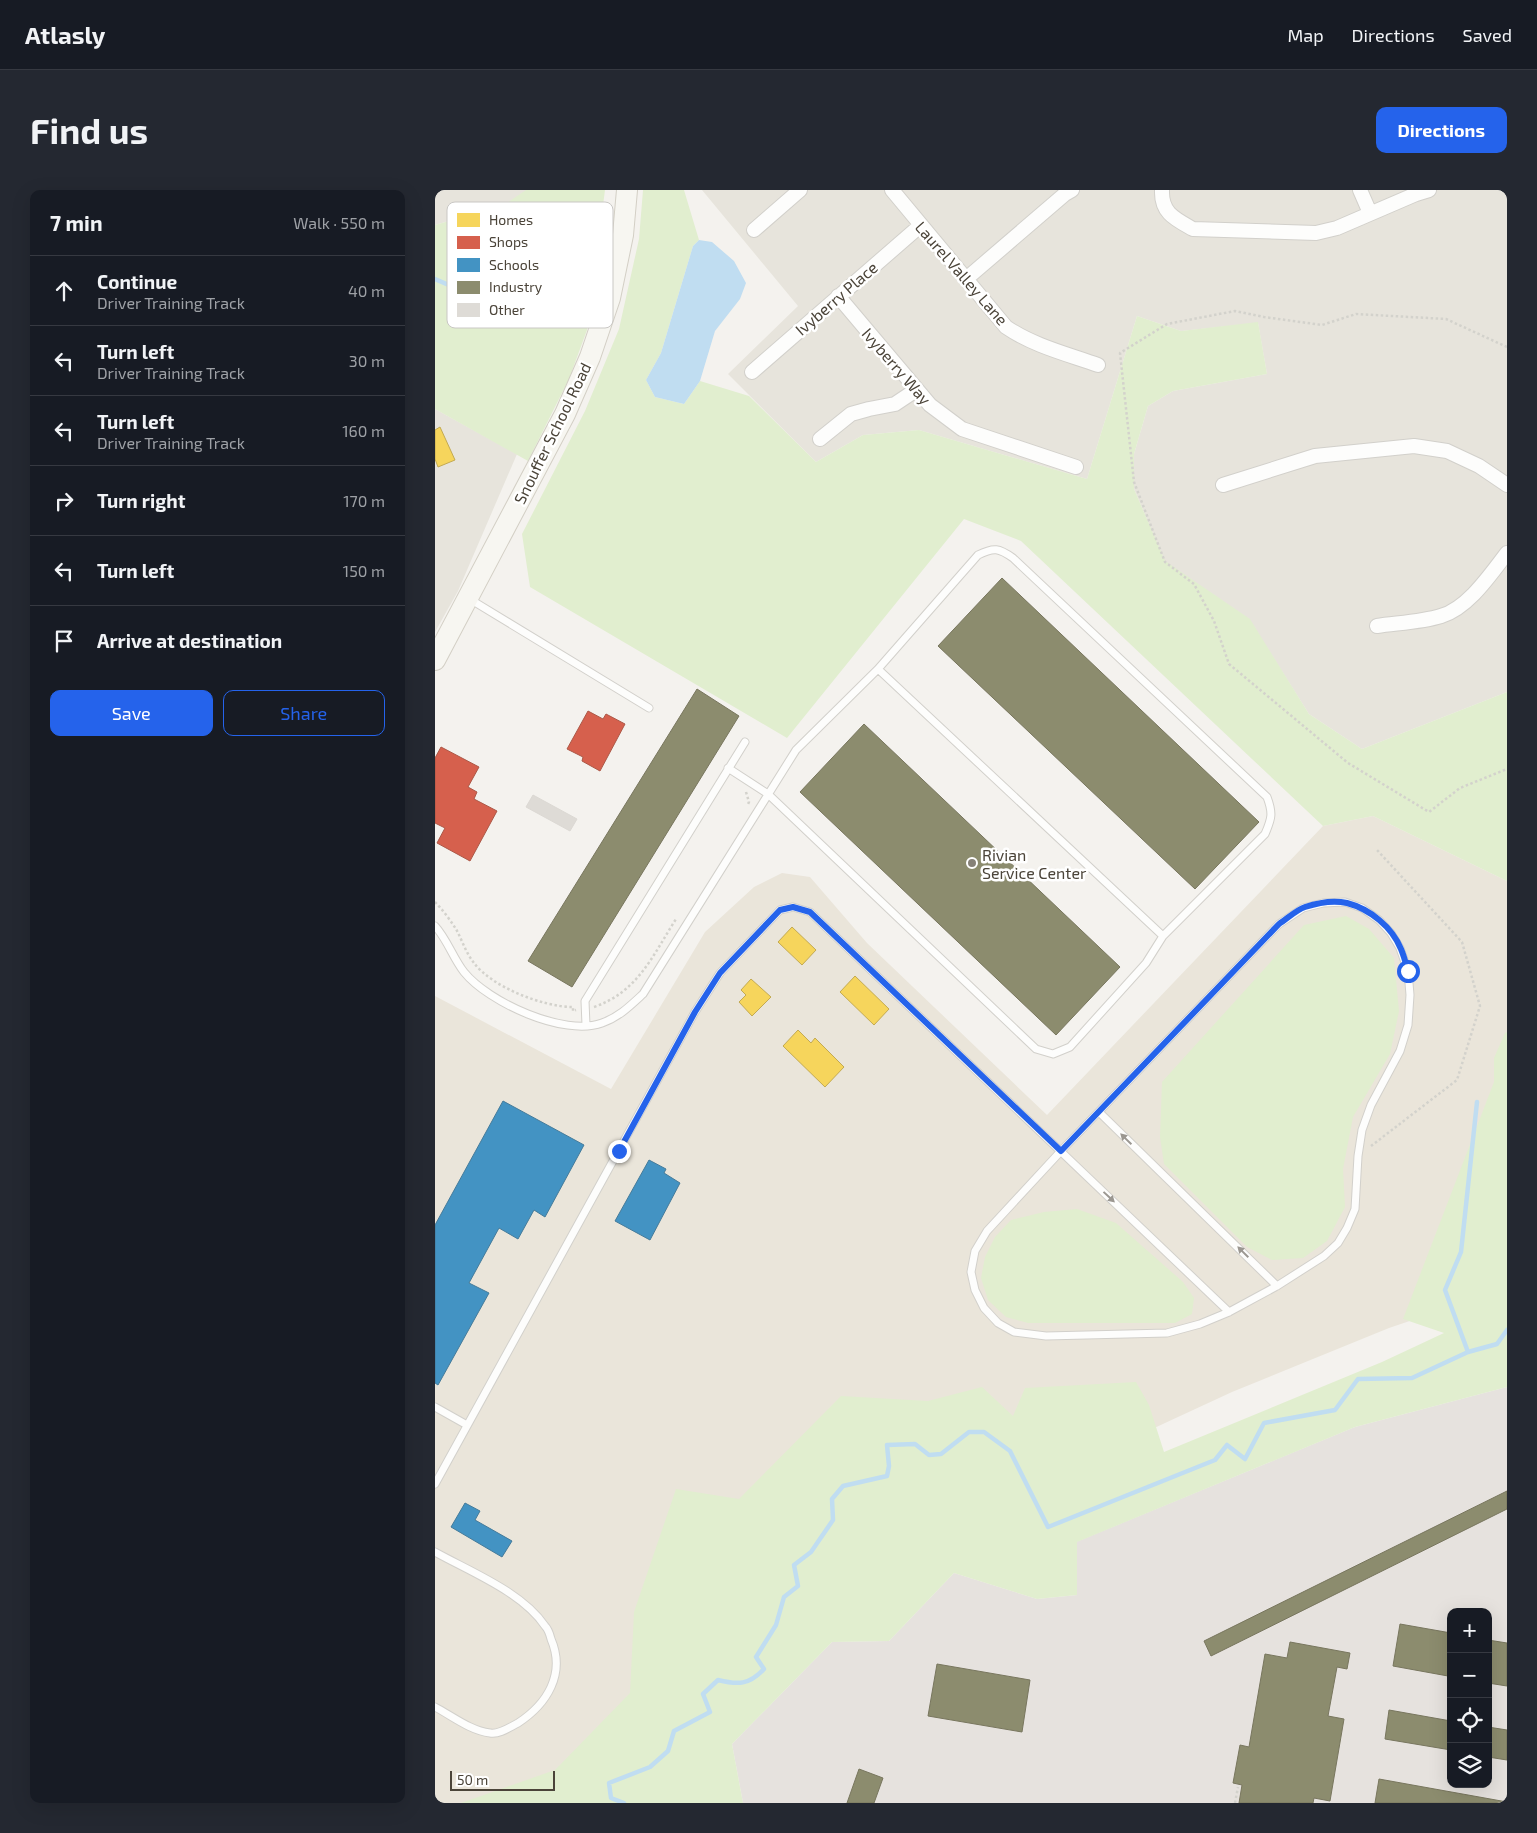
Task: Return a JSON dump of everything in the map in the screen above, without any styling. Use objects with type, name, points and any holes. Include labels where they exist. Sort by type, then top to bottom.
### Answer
[{"type":"main road","name":"Snouffer School Road","points":[[613,283],[623,235],[627,190]]},
{"type":"main road","name":"Snouffer School Road","points":[[435,660],[565,414],[590,357],[600,328]]},
{"type":"street","points":[[754,230],[800,190]]},
{"type":"street","points":[[966,279],[1071,190]]},
{"type":"street","points":[[1162,190],[1165,209],[1176,220],[1193,229],[1317,233],[1337,228],[1429,190]]},
{"type":"street","points":[[1360,190],[1370,213]]},
{"type":"street","name":"Laurel Valley Lane","points":[[900,193],[921,225],[1006,327],[1020,336],[1098,365]]},
{"type":"street","name":"Ivyberry Place","points":[[752,372],[921,225]]},
{"type":"street","name":"Ivyberry Way","points":[[838,296],[929,405],[962,429],[1076,467]]},
{"type":"street","points":[[820,439],[851,414],[869,408],[895,404],[916,390]]},
{"type":"street","points":[[1223,485],[1315,456],[1414,446],[1447,451],[1479,466],[1507,485]]},
{"type":"street","points":[[1377,626],[1442,616],[1461,606],[1480,588],[1507,553]]},
{"type":"lane","points":[[435,926],[463,971],[487,994],[513,1008],[556,1023],[573,1026],[601,1023],[625,1012],[643,994],[768,794],[796,750],[878,668],[978,555],[990,549],[1003,550],[1013,558],[1267,797],[1272,809],[1271,820],[1265,834],[1163,936],[1146,963],[1070,1047],[1053,1054],[1036,1049],[768,794],[728,768]]},
{"type":"lane","points":[[468,598],[649,708]]},
{"type":"lane","points":[[878,668],[1163,936]]},
{"type":"lane","points":[[586,1025],[585,1001],[745,742]]},
{"type":"lane","points":[[1345,902],[1362,908],[1373,916],[1391,933],[1400,948],[1408,971],[1411,995],[1408,1025],[1400,1051],[1371,1105],[1363,1130],[1358,1156],[1355,1209],[1338,1243],[1324,1256],[1277,1286],[1229,1312],[1200,1324],[1167,1333],[1046,1336],[1014,1332],[998,1323],[984,1308],[975,1290],[971,1272],[975,1251],[987,1231],[1061,1151],[1279,924],[1303,908],[1323,903],[1345,902]]},
{"type":"lane","points":[[435,1484],[695,1012],[720,973],[780,910],[793,907],[810,912],[1229,1312]]},
{"type":"lane","points":[[1099,1112],[1277,1286]]},
{"type":"lane","points":[[435,1407],[467,1425]]},
{"type":"lane","points":[[435,1552],[504,1590],[526,1605],[546,1626],[554,1646],[557,1664],[553,1684],[543,1700],[528,1716],[508,1728],[491,1734],[477,1730],[435,1707]]},
{"type":"path","points":[[1507,347],[1446,320],[1356,314],[1322,325],[1235,311],[1167,324],[1120,353],[1134,482],[1165,562],[1195,584],[1214,621],[1229,664],[1347,762],[1429,812],[1460,788],[1507,769]]},
{"type":"path","points":[[742,788],[746,792],[749,802],[744,813]]},
{"type":"path","points":[[1358,1156],[1457,1080],[1480,1006],[1462,942],[1377,850]]},
{"type":"path","points":[[435,902],[456,930],[473,962],[493,981],[551,1005],[573,1007],[573,1011],[611,1000],[636,981],[681,912]]},
{"type":"path","points":[[1235,1803],[1238,1787]]},
{"type":"shaded area","points":[[435,190],[533,190],[513,202],[447,202],[447,221],[435,225]]},
{"type":"shaded area","points":[[702,190],[1507,190],[1507,692],[1362,749],[1309,714],[1249,619],[1165,562],[1134,489],[1134,454],[1148,406],[1173,391],[1267,374],[1258,323],[1181,331],[1137,316],[1087,479],[919,430],[863,435],[816,462],[728,374],[798,306]]},
{"type":"shaded area","points":[[435,409],[517,454],[458,591],[435,632]]},
{"type":"shaded area","points":[[1373,816],[1507,881],[1507,1288],[1389,1328],[1232,1392],[733,1623],[590,1803],[435,1803],[435,996],[611,1089],[705,932],[754,887],[782,873],[810,877],[867,943],[1047,1115],[1323,826]]},
{"type":"shaded area","points":[[1507,1387],[1507,1803],[743,1803],[732,1744],[832,1642],[889,1641],[954,1573],[1037,1599],[1077,1595],[1076,1542],[1355,1427]]},
{"type":"green space","points":[[526,190],[605,190],[603,202],[508,202]]},
{"type":"green space","points":[[643,190],[684,190],[699,240],[693,246],[661,353],[646,380],[655,397],[684,404],[700,381],[749,396],[816,462],[863,435],[919,430],[1087,479],[1137,316],[1181,331],[1258,322],[1267,374],[1173,391],[1148,406],[1134,454],[1134,489],[1165,561],[1250,619],[1309,714],[1362,749],[1507,692],[1507,881],[1373,816],[1323,826],[1021,541],[964,519],[787,738],[530,587],[522,534],[585,411],[619,329],[639,239]]},
{"type":"green space","points":[[447,222],[447,328],[587,328],[569,379],[528,461],[435,409],[435,225]]},
{"type":"green space","points":[[1346,916],[1369,929],[1394,958],[1399,1011],[1390,1054],[1353,1117],[1343,1169],[1345,1207],[1327,1241],[1303,1258],[1272,1260],[1247,1247],[1164,1164],[1160,1137],[1162,1082],[1304,925]]},
{"type":"green space","points":[[1507,1032],[1507,1387],[1355,1427],[1077,1542],[1077,1595],[1037,1599],[954,1573],[889,1641],[832,1642],[732,1744],[743,1803],[461,1803],[555,1770],[630,1693],[634,1612],[676,1489],[739,1499],[841,1396],[928,1401],[982,1387],[1013,1416],[1025,1388],[1136,1382],[1149,1405],[1164,1452],[1382,1362],[1444,1333],[1403,1319],[1494,1082],[1494,1058]]},
{"type":"green space","points":[[1077,1209],[1116,1223],[1183,1282],[1194,1298],[1192,1314],[1175,1323],[1028,1323],[1006,1317],[988,1300],[981,1278],[985,1257],[995,1237],[1011,1220],[1044,1212]]},
{"type":"water","points":[[699,240],[712,242],[734,261],[746,283],[740,299],[715,331],[700,381],[684,404],[655,397],[646,380],[661,353],[693,246]]},
{"type":"building: Homes","points":[[440,427],[455,460],[438,467],[435,459],[435,430]]},
{"type":"building: Homes","points":[[792,927],[816,950],[802,965],[778,942]]},
{"type":"building: Homes","points":[[855,976],[889,1009],[874,1025],[840,992]]},
{"type":"building: Homes","points":[[751,979],[771,997],[752,1016],[739,1002],[746,995],[741,990]]},
{"type":"building: Homes","points":[[798,1030],[811,1043],[815,1038],[844,1067],[825,1087],[783,1046]]},
{"type":"building: Shops","points":[[588,711],[603,719],[606,714],[625,724],[600,771],[582,761],[583,757],[567,749]]},
{"type":"building: Shops","points":[[441,747],[479,767],[468,787],[477,792],[474,799],[497,811],[470,861],[437,843],[445,828],[435,823],[435,758]]},
{"type":"building: Schools","points":[[503,1101],[584,1145],[545,1217],[534,1210],[518,1239],[499,1228],[469,1283],[489,1293],[438,1385],[435,1383],[435,1225]]},
{"type":"building: Schools","points":[[649,1160],[666,1169],[664,1173],[680,1183],[650,1240],[615,1221]]},
{"type":"building: Schools","points":[[465,1503],[480,1511],[475,1520],[512,1541],[502,1557],[451,1527]]},
{"type":"building: Industry","points":[[1002,578],[1259,822],[1195,889],[938,646]]},
{"type":"building: Industry","points":[[697,689],[739,716],[572,987],[528,961]]},
{"type":"building: Industry","points":[[864,724],[1120,967],[1056,1035],[800,792]]},
{"type":"building: Industry","points":[[1507,1491],[1507,1509],[1211,1656],[1204,1641]]},
{"type":"building: Industry","points":[[1400,1624],[1447,1632],[1447,1676],[1393,1666]]},
{"type":"building: Industry","points":[[1492,1641],[1507,1643],[1507,1686],[1492,1684]]},
{"type":"building: Industry","points":[[1290,1642],[1350,1653],[1347,1669],[1337,1667],[1328,1716],[1344,1719],[1330,1801],[1314,1798],[1313,1803],[1239,1803],[1242,1785],[1233,1783],[1240,1745],[1249,1747],[1265,1654],[1287,1658]]},
{"type":"building: Industry","points":[[937,1664],[1030,1680],[1022,1732],[928,1716]]},
{"type":"building: Industry","points":[[1389,1710],[1447,1720],[1447,1749],[1385,1739]]},
{"type":"building: Industry","points":[[1492,1728],[1507,1730],[1507,1760],[1492,1758]]},
{"type":"building: Industry","points":[[859,1769],[883,1778],[874,1803],[847,1803]]},
{"type":"building: Industry","points":[[1379,1779],[1507,1802],[1507,1803],[1375,1803]]},
{"type":"building: Other","points":[[533,795],[577,819],[570,831],[526,807]]},
{"type":"waterway","points":[[435,279],[447,284]]},
{"type":"waterway","points":[[1468,1352],[1445,1290],[1461,1252],[1477,1102]]},
{"type":"waterway","points":[[624,1803],[611,1798],[609,1783],[650,1767],[668,1751],[674,1731],[710,1712],[703,1694],[718,1680],[732,1683],[748,1681],[764,1669],[756,1657],[776,1625],[784,1597],[798,1586],[794,1565],[811,1552],[833,1520],[832,1499],[843,1486],[887,1476],[889,1466],[887,1445],[915,1444],[929,1455],[941,1454],[969,1432],[984,1432],[1010,1451],[1048,1527],[1215,1460],[1227,1445],[1245,1459],[1264,1423],[1335,1410],[1358,1379],[1412,1378],[1468,1352],[1497,1344],[1507,1330]]},
{"type":"place","name":"Rivian Service Center","points":[[972,863]]},
{"type":"route","points":[[619,1151],[695,1012],[720,973],[780,910],[793,907],[810,912],[1061,1151],[1279,924],[1303,908],[1323,903],[1345,902],[1362,908],[1379,920],[1391,933],[1400,948],[1408,971]]}]
